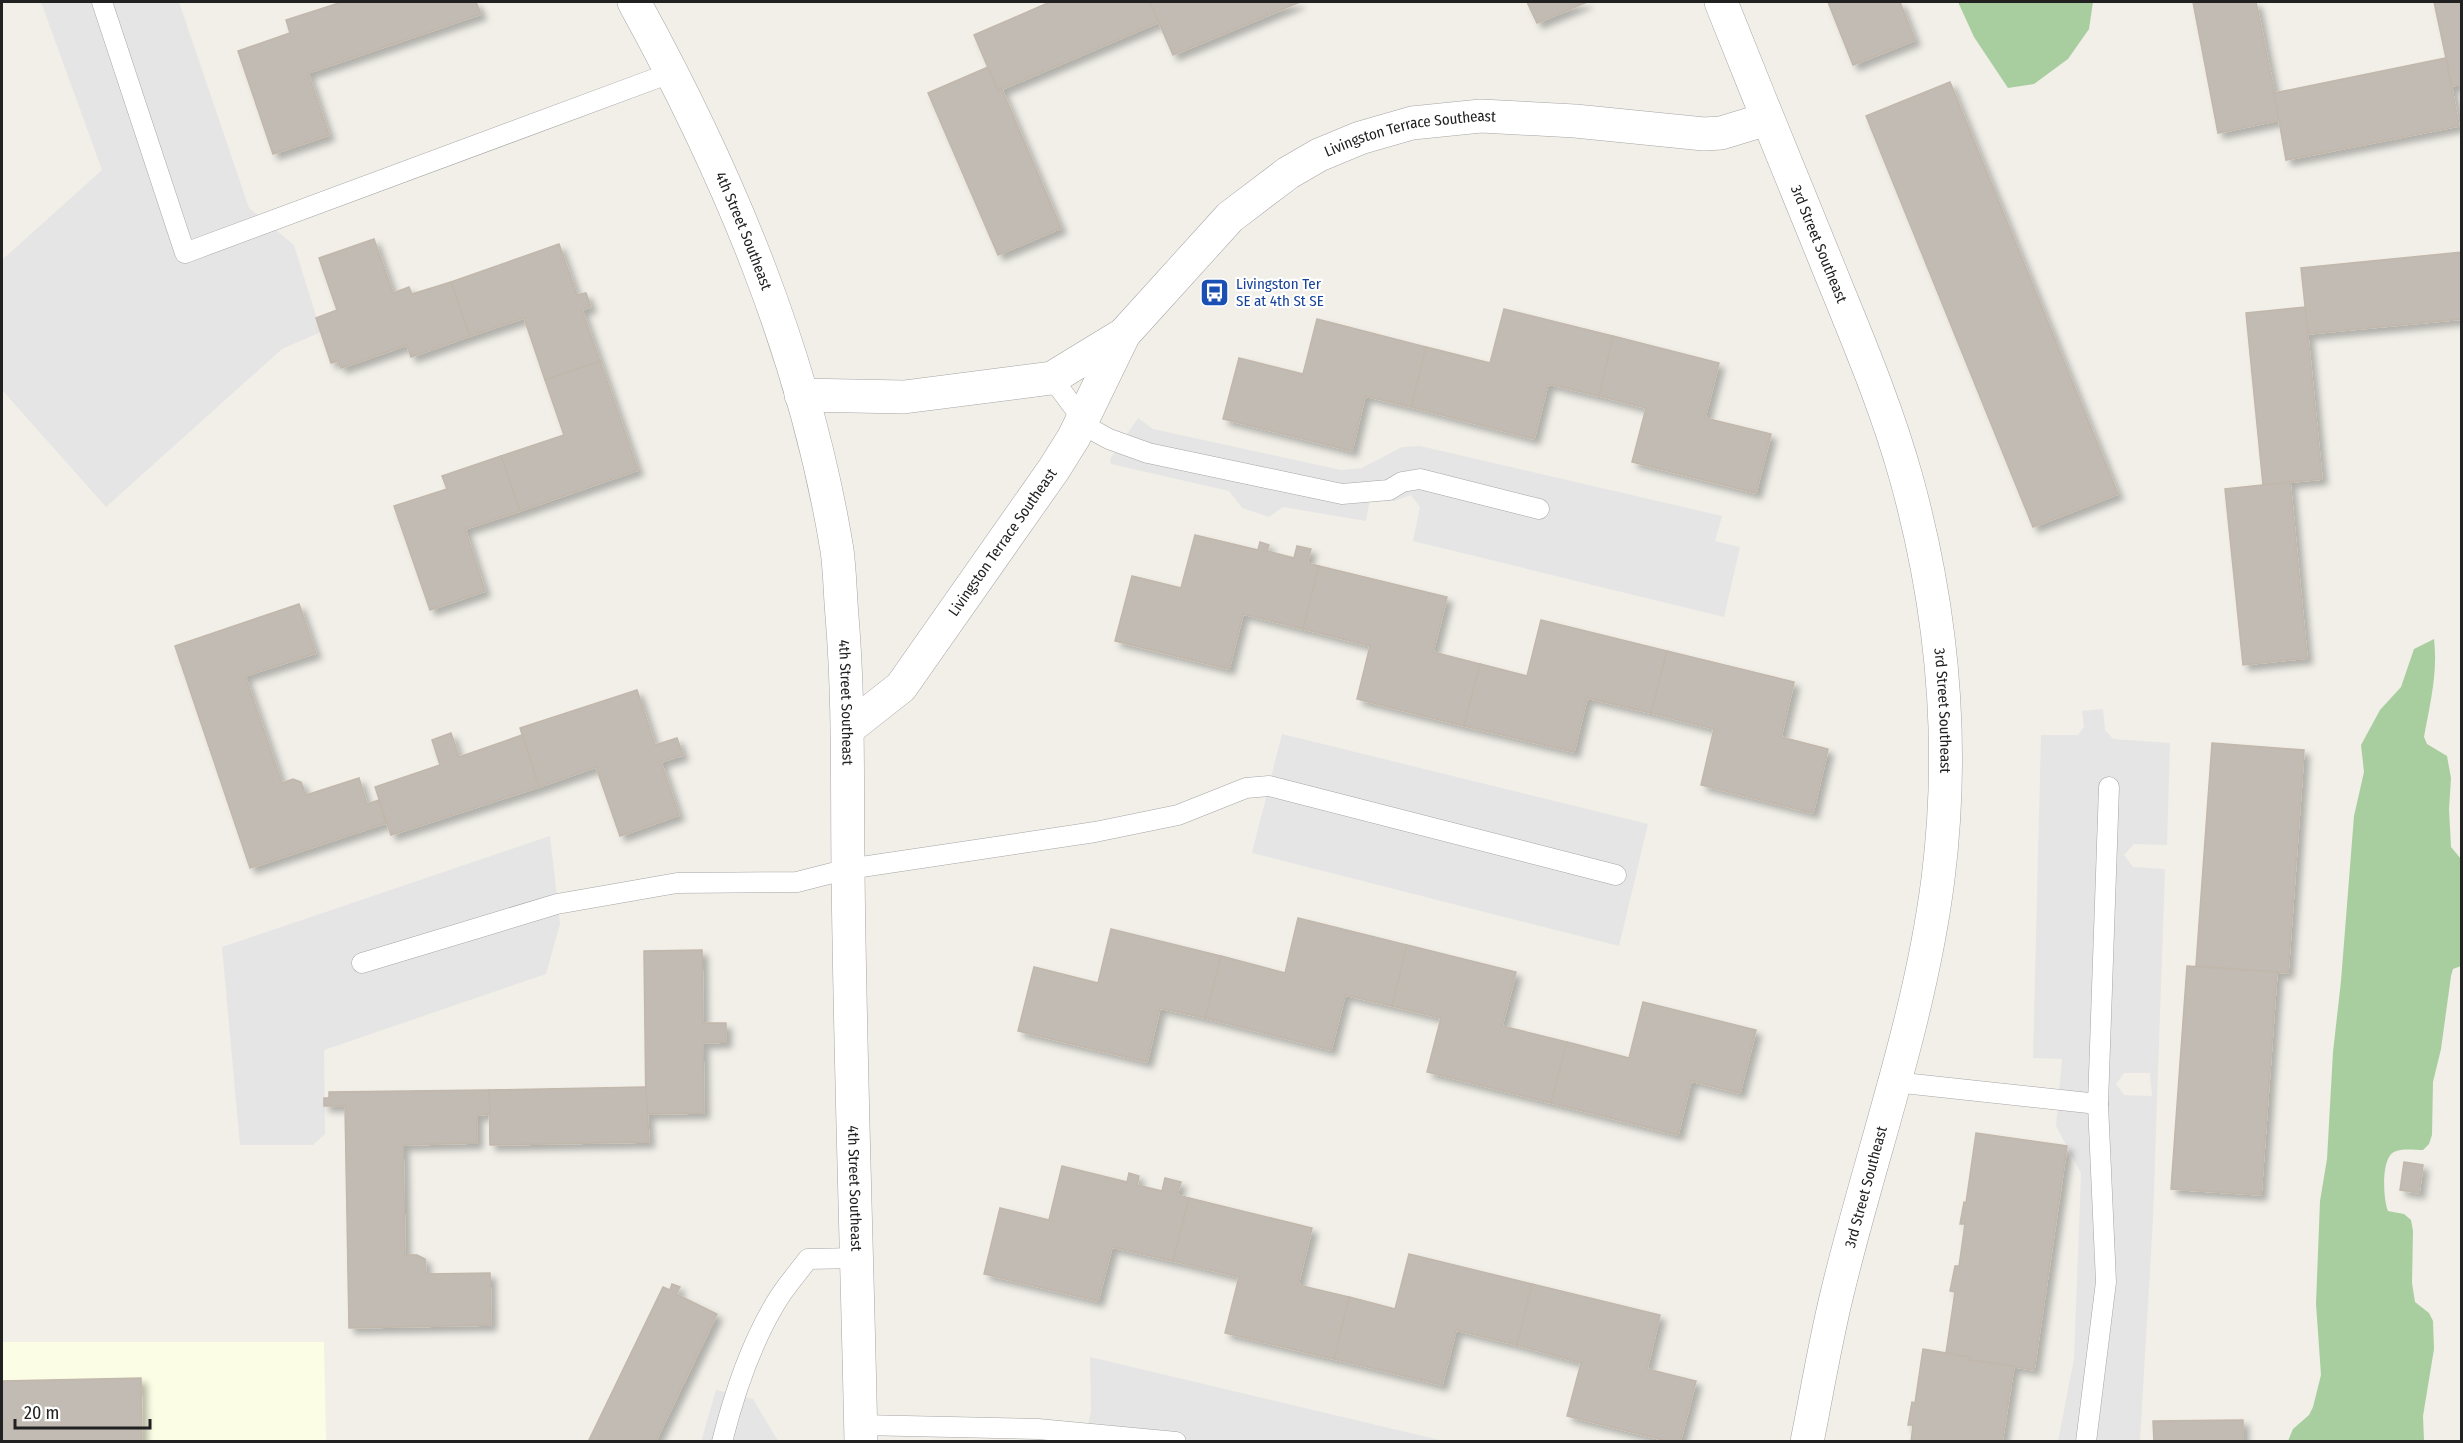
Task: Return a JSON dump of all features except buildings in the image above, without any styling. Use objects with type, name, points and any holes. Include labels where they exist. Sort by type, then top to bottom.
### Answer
[{"type":"street","name":"4th Street Southeast","points":[[634,2],[673,72],[737,210],[779,317],[811,428],[837,551],[849,728],[848,869],[861,1433]]},
{"type":"street","name":"3rd Street Southeast","points":[[1721,2],[1887,416],[1916,517],[1937,629],[1946,744],[1941,846],[1927,948],[1837,1294],[1807,1442]]},
{"type":"street","name":"Livingston Terrace Southeast","points":[[849,728],[901,687],[1054,469],[1082,421],[1124,334],[1218,229],[1237,211],[1288,173],[1319,155],[1360,138],[1412,123],[1481,116],[1575,121],[1704,134],[1720,133],[1767,119]]},
{"type":"street","name":"Livingston Terrace Southeast","points":[[801,395],[904,397],[1052,378],[1124,334]]},
{"type":"lane","points":[[102,2],[185,253],[673,72]]},
{"type":"lane","points":[[1052,378],[1089,428],[1109,439],[1148,453],[1342,494],[1389,490],[1402,482],[1420,479],[1539,509]]},
{"type":"lane","points":[[362,963],[557,904],[677,883],[797,882],[848,869],[1095,832],[1178,815],[1246,788],[1269,786],[1616,875]]},
{"type":"lane","points":[[2086,1442],[2106,1282],[2098,1104],[2109,787]]},
{"type":"lane","points":[[1894,1082],[2098,1104]]},
{"type":"lane","points":[[722,1442],[729,1414],[750,1355],[775,1303],[808,1259],[857,1258]]},
{"type":"lane","points":[[861,1433],[1038,1429],[1176,1442]]},
{"type":"shaded area","points":[[41,2],[179,2],[249,208],[294,245],[321,332],[282,349],[106,507],[2,390],[2,260],[102,170]]},
{"type":"shaded area","points":[[1138,418],[1153,429],[1341,470],[1362,468],[1402,447],[1420,446],[1722,516],[1715,541],[1740,547],[1724,617],[1413,541],[1420,507],[1411,495],[1394,501],[1370,498],[1366,521],[1283,507],[1269,517],[1242,508],[1229,491],[1111,464],[1110,459]]},
{"type":"shaded area","points":[[2103,709],[2105,730],[2113,739],[2170,743],[2167,845],[2134,844],[2124,855],[2133,867],[2165,869],[2153,1218],[2140,1441],[2058,1441],[2074,1359],[2081,1173],[2056,1126],[2062,1059],[2033,1058],[2041,735],[2078,735],[2084,727],[2082,711]],"holes":[[[2124,1073],[2150,1073],[2152,1096],[2124,1095],[2116,1084]]]},
{"type":"shaded area","points":[[1282,734],[1648,824],[1619,946],[1252,853]]},
{"type":"shaded area","points":[[550,836],[560,924],[546,974],[324,1050],[325,1134],[313,1145],[240,1145],[222,947]]},
{"type":"shaded area","points":[[2,1342],[324,1342],[326,1441],[2,1441]]},
{"type":"shaded area","points":[[1090,1357],[1444,1441],[1085,1442],[1091,1410]]},
{"type":"shaded area","points":[[716,1390],[753,1399],[778,1441],[701,1442]]},
{"type":"green space","points":[[1958,2],[2093,2],[2089,29],[2068,59],[2034,84],[2008,88],[1974,37]]},
{"type":"green space","points":[[2434,639],[2434,676],[2424,737],[2427,744],[2447,756],[2451,778],[2449,809],[2451,847],[2461,859],[2461,966],[2453,969],[2451,976],[2441,1049],[2433,1082],[2432,1135],[2429,1144],[2423,1150],[2394,1152],[2387,1162],[2384,1179],[2388,1211],[2404,1214],[2411,1220],[2413,1231],[2412,1283],[2415,1302],[2429,1313],[2433,1321],[2434,1349],[2423,1416],[2424,1441],[2288,1441],[2293,1429],[2309,1415],[2313,1407],[2321,1375],[2316,1304],[2320,1201],[2327,1159],[2333,1052],[2354,816],[2364,772],[2361,745],[2380,710],[2401,687],[2414,649]]},
{"type":"place","name":"Livingston Ter SE at 4th St SE","points":[[1215,293]]}]
